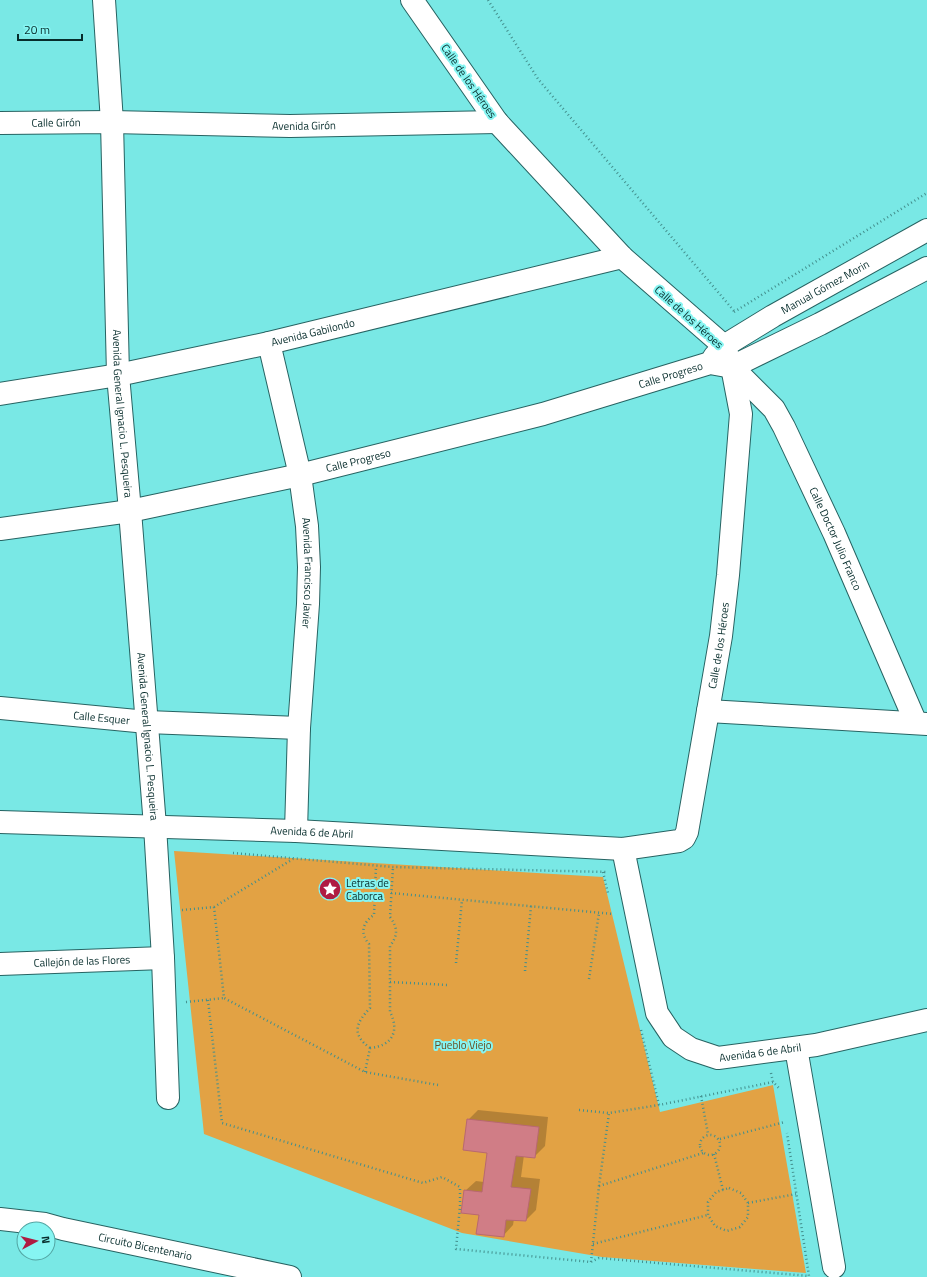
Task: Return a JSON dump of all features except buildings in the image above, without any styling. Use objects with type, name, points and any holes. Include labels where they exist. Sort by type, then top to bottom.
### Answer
[{"type":"street","name":"Avenida General Ignacio L. Pesqueira","points":[[104,0],[112,122],[118,375],[155,826],[163,958],[168,1098]]},
{"type":"street","name":"Calle de los Héroes","points":[[412,0],[497,122],[622,257],[717,354]]},
{"type":"street","name":"Avenida Girón","points":[[112,122],[290,126],[497,122]]},
{"type":"street","name":"Calle Girón","points":[[0,123],[112,122]]},
{"type":"street","name":"Manual Gómez Morin","points":[[717,354],[773,316],[927,230]]},
{"type":"street","name":"Avenida Gabilondo","points":[[0,394],[118,375],[269,343],[622,257]]},
{"type":"street","points":[[732,367],[820,324],[927,268]]},
{"type":"street","name":"Avenida Francisco Javier","points":[[269,343],[300,476],[307,526],[309,567],[296,831]]},
{"type":"street","name":"Calle Progreso","points":[[0,530],[130,511],[300,476],[543,414],[717,354],[732,367]]},
{"type":"street","name":"Calle de los Héroes","points":[[684,838],[687,832],[721,636],[728,575],[741,414],[732,367]]},
{"type":"street","name":"Calle Doctor Julio Franco","points":[[732,367],[774,409],[784,427],[922,724]]},
{"type":"street","name":"Calle Esquer","points":[[0,708],[147,722],[300,728]]},
{"type":"street","points":[[708,711],[922,724]]},
{"type":"street","name":"Avenida 6 de Abril","points":[[0,822],[296,831],[623,849],[679,842],[684,838]]},
{"type":"street","name":"Avenida 6 de Abril","points":[[623,849],[657,1013],[673,1037],[691,1050],[718,1058],[816,1045],[927,1020]]},
{"type":"street","name":"Callejón de las Flores","points":[[0,964],[163,958]]},
{"type":"street","points":[[796,1048],[834,1267]]},
{"type":"street","name":"Circuito Bicentenario","points":[[0,1218],[44,1224],[290,1277]]},
{"type":"path","points":[[488,0],[538,78],[734,311],[927,193]]},
{"type":"path","points":[[232,853],[393,867],[603,872]]},
{"type":"path","points":[[160,912],[214,907],[294,859]]},
{"type":"path","points":[[376,866],[374,915],[368,919],[364,925],[363,932],[369,944],[370,1008],[359,1023],[358,1034],[362,1042],[370,1048],[379,1047],[386,1043],[392,1036],[395,1028],[394,1019],[390,1012],[390,946],[395,939],[396,932],[395,924],[390,917],[393,867]]},
{"type":"path","points":[[391,893],[613,914]]},
{"type":"path","points":[[456,963],[462,900]]},
{"type":"path","points":[[525,971],[531,906]]},
{"type":"path","points":[[214,907],[224,998]]},
{"type":"path","points":[[589,979],[599,913]]},
{"type":"path","points":[[390,982],[448,985]]},
{"type":"path","points":[[164,1005],[224,998],[365,1072],[438,1085]]},
{"type":"path","points":[[208,1000],[222,1123],[423,1183],[442,1177],[460,1187],[460,1206],[456,1249],[591,1262],[599,1258],[809,1276],[785,1122],[786,1116]]},
{"type":"path","points":[[365,1072],[370,1048]]},
{"type":"path","points":[[767,1051],[773,1082],[783,1094]]},
{"type":"path","points":[[579,1110],[609,1113],[659,1105],[773,1082]]},
{"type":"path","points":[[701,1096],[708,1134]]},
{"type":"path","points":[[591,1262],[609,1113]]},
{"type":"path","points":[[720,1139],[785,1122]]},
{"type":"path","points":[[599,1186],[703,1153],[708,1155],[714,1154],[719,1151],[721,1145],[720,1139],[714,1135],[708,1134],[701,1138],[700,1146],[703,1153]]},
{"type":"path","points":[[714,1154],[723,1190]]},
{"type":"path","points":[[729,1188],[741,1192],[748,1203],[748,1217],[740,1227],[727,1231],[715,1226],[708,1215],[708,1202],[716,1192],[729,1188]]},
{"type":"path","points":[[748,1203],[796,1194]]},
{"type":"path","points":[[593,1244],[708,1215]]},
{"type":"green space","name":"Pueblo Viejo","points":[[174,851],[603,877],[660,1112],[773,1085],[806,1273],[602,1257],[462,1233],[204,1134]]},
{"type":"place","name":"Letras de Caborca","points":[[330,889]]}]
